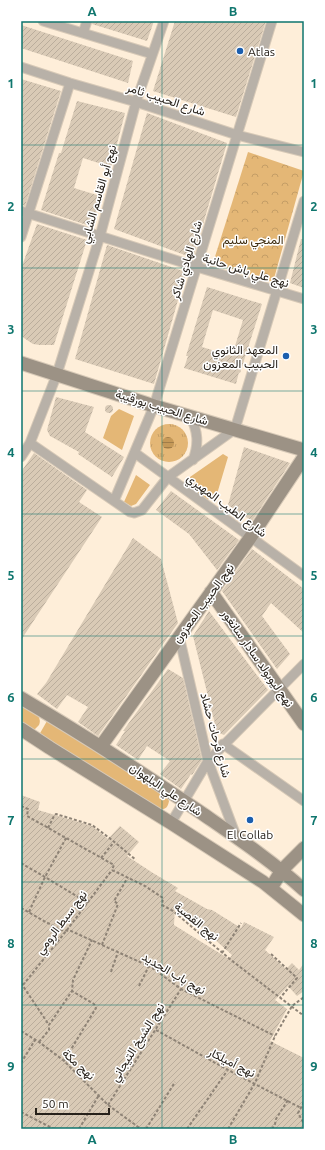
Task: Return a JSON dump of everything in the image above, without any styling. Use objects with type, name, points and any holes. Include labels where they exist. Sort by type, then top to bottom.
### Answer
[{"type":"street","points":[[43,21],[152,54]]},
{"type":"street","points":[[83,33],[87,21]]},
{"type":"street","name":"نهج أبو القاسم الشابي","points":[[21,457],[30,443],[57,374],[100,236],[136,102],[164,21]]},
{"type":"street","name":"شارع الهادي شاكر","points":[[114,502],[154,406],[272,21]]},
{"type":"street","name":"شارع الحبيب ثامر","points":[[21,67],[237,135],[304,152]]},
{"type":"street","points":[[21,237],[25,212],[70,83]]},
{"type":"street","points":[[30,443],[114,502],[130,512],[138,512],[142,510],[168,476],[193,460],[235,429],[304,201]]},
{"type":"street","name":"نهج علي باش حانبة","points":[[25,212],[197,268],[304,299]]},
{"type":"street","name":"شارع الحبيب بورقيبة","points":[[21,363],[154,406],[304,450]]},
{"type":"street","points":[[190,416],[198,438],[197,451],[193,460]]},
{"type":"street","name":"شارع الطيب المهيري","points":[[135,453],[304,576]]},
{"type":"street","name":"نهج الحبيب المعزون","points":[[101,746],[250,538],[304,457]]},
{"type":"street","name":"نهج ليوبولد سادار سانغور","points":[[211,592],[304,724]]},
{"type":"street","name":"شارع فرحات حشاد","points":[[179,636],[208,761],[237,838]]},
{"type":"street","points":[[171,823],[208,761],[223,744],[304,664]]},
{"type":"street","name":"شارع علي البلهوان","points":[[21,698],[101,746],[184,801],[282,870],[304,890]]},
{"type":"street","name":"شارع علي البلهوان","points":[[21,729],[271,888],[304,915]]},
{"type":"street","points":[[223,744],[304,801]]},
{"type":"street","points":[[271,888],[282,870],[304,848]]},
{"type":"path","name":"نهج القصبة","points":[[21,806],[28,809],[27,816],[114,865],[112,870],[128,877],[163,898],[162,905],[173,911],[222,953],[304,1016]]},
{"type":"path","points":[[48,828],[56,814],[92,824],[136,860]]},
{"type":"path","points":[[29,912],[45,876],[66,838]]},
{"type":"path","points":[[101,858],[114,842]]},
{"type":"path","points":[[21,863],[88,903]]},
{"type":"path","name":"نهج سبط الرومي","points":[[22,984],[68,930],[112,870]]},
{"type":"path","points":[[102,945],[118,904],[114,901],[128,877]]},
{"type":"path","name":"نهج باب الجديد","points":[[21,908],[60,930],[68,930],[149,966],[181,989],[275,1036]]},
{"type":"path","points":[[222,953],[241,923]]},
{"type":"path","points":[[39,1042],[49,1030],[49,1025],[72,990],[73,980],[92,940]]},
{"type":"path","points":[[111,972],[118,952]]},
{"type":"path","points":[[272,954],[297,978],[280,998]]},
{"type":"path","points":[[139,986],[149,966]]},
{"type":"path","points":[[22,984],[49,1025]]},
{"type":"path","name":"نهج الشيخ التيجاني","points":[[108,1104],[181,989]]},
{"type":"path","points":[[64,1061],[96,1008],[94,1004],[72,990]]},
{"type":"path","points":[[228,1129],[255,1083],[275,1036],[292,1006],[304,997]]},
{"type":"path","name":"نهج أميلكار","points":[[156,1030],[301,1108]]},
{"type":"path","name":"نهج مكة","points":[[21,1031],[39,1042],[64,1061],[108,1104],[141,1129]]},
{"type":"path","points":[[21,1063],[35,1040]]},
{"type":"path","points":[[187,1129],[228,1070]]},
{"type":"path","points":[[146,1129],[175,1082]]},
{"type":"path","points":[[79,1129],[99,1095]]},
{"type":"path","points":[[272,1129],[276,1124],[276,1119],[288,1100]]},
{"type":"path","points":[[304,1102],[298,1113],[304,1124]]},
{"type":"path","points":[[21,1112],[54,1129]]},
{"type":"green space","name":"المنجي سليم","points":[[248,152],[304,171],[273,282],[213,263]]},
{"type":"green space","points":[[119,409],[134,416],[122,450],[103,438],[111,416]]},
{"type":"green space","points":[[169,424],[179,427],[185,433],[188,443],[185,453],[179,459],[169,462],[159,459],[153,453],[150,443],[153,433],[159,427]]},
{"type":"green space","points":[[223,454],[228,457],[217,494],[207,500],[187,485],[190,477]]},
{"type":"green space","points":[[136,475],[150,485],[136,504],[131,506],[124,502]]},
{"type":"green space","points":[[25,707],[38,716],[40,722],[34,730],[21,723],[21,708]]},
{"type":"green space","points":[[47,721],[165,794],[169,801],[167,806],[160,810],[39,735]]},
{"type":"shaded area","points":[[166,437],[170,437],[174,443],[170,449],[166,449],[162,445],[162,441]]},
{"type":"building","points":[[93,21],[154,21],[147,41],[92,24]]},
{"type":"building","points":[[175,21],[266,21],[236,117],[153,91]]},
{"type":"building","points":[[21,25],[133,61],[128,83],[21,48]]},
{"type":"building","points":[[21,79],[61,91],[25,206],[21,205]]},
{"type":"building","points":[[77,101],[125,113],[111,167],[83,158],[74,188],[100,196],[93,227],[41,210]]},
{"type":"building","points":[[147,113],[227,143],[193,258],[114,229]]},
{"type":"building","points":[[37,224],[87,240],[54,345],[33,344],[21,336],[21,269]]},
{"type":"building","points":[[301,239],[304,239],[304,288],[290,283]]},
{"type":"building","points":[[107,245],[186,272],[154,384],[75,359]]},
{"type":"building","points":[[207,287],[262,304],[236,384],[184,368],[188,356],[186,356]],"holes":[[[213,310],[243,320],[232,356],[202,347]]]},
{"type":"building","points":[[56,397],[94,407],[85,432],[124,457],[112,477],[78,454],[79,452],[50,436],[47,430]]},
{"type":"building","points":[[107,405],[111,405],[113,409],[111,413],[107,413],[105,411],[105,407]]},
{"type":"building","points":[[244,447],[290,463],[252,521],[228,505]]},
{"type":"building","points":[[34,453],[87,490],[79,502],[102,517],[21,640],[21,472]]},
{"type":"building","points":[[171,491],[239,540],[217,570],[189,534],[156,510]]},
{"type":"building","points":[[133,538],[161,559],[178,623],[98,736],[78,722],[88,707],[67,695],[57,709],[37,694],[46,683]]},
{"type":"building","points":[[252,549],[304,589],[304,633],[271,603],[262,616],[290,654],[277,669],[222,591]]},
{"type":"building","points":[[209,611],[268,690],[224,735],[217,732],[193,636]]},
{"type":"building","points":[[168,669],[183,678],[202,760],[181,789],[160,774],[170,761],[147,746],[138,760],[116,745],[125,731],[123,731]]},
{"type":"building","points":[[21,795],[40,802],[38,810],[92,826],[108,839],[120,826],[139,842],[127,856],[178,888],[175,891],[207,909],[212,910],[241,928],[244,922],[274,937],[265,950],[286,969],[292,963],[299,970],[304,963],[304,991],[297,996],[288,986],[275,1000],[287,1009],[270,1041],[304,1058],[304,1129],[21,1129]],"holes":[[[175,907],[191,918],[232,955],[229,959],[174,925]]]},
{"type":"place","name":"Atlas","points":[[240,51]]},
{"type":"place","name":"المعهد الثانوي الحبيب المعزون","points":[[286,356]]},
{"type":"place","name":"El Collab","points":[[250,820]]}]
